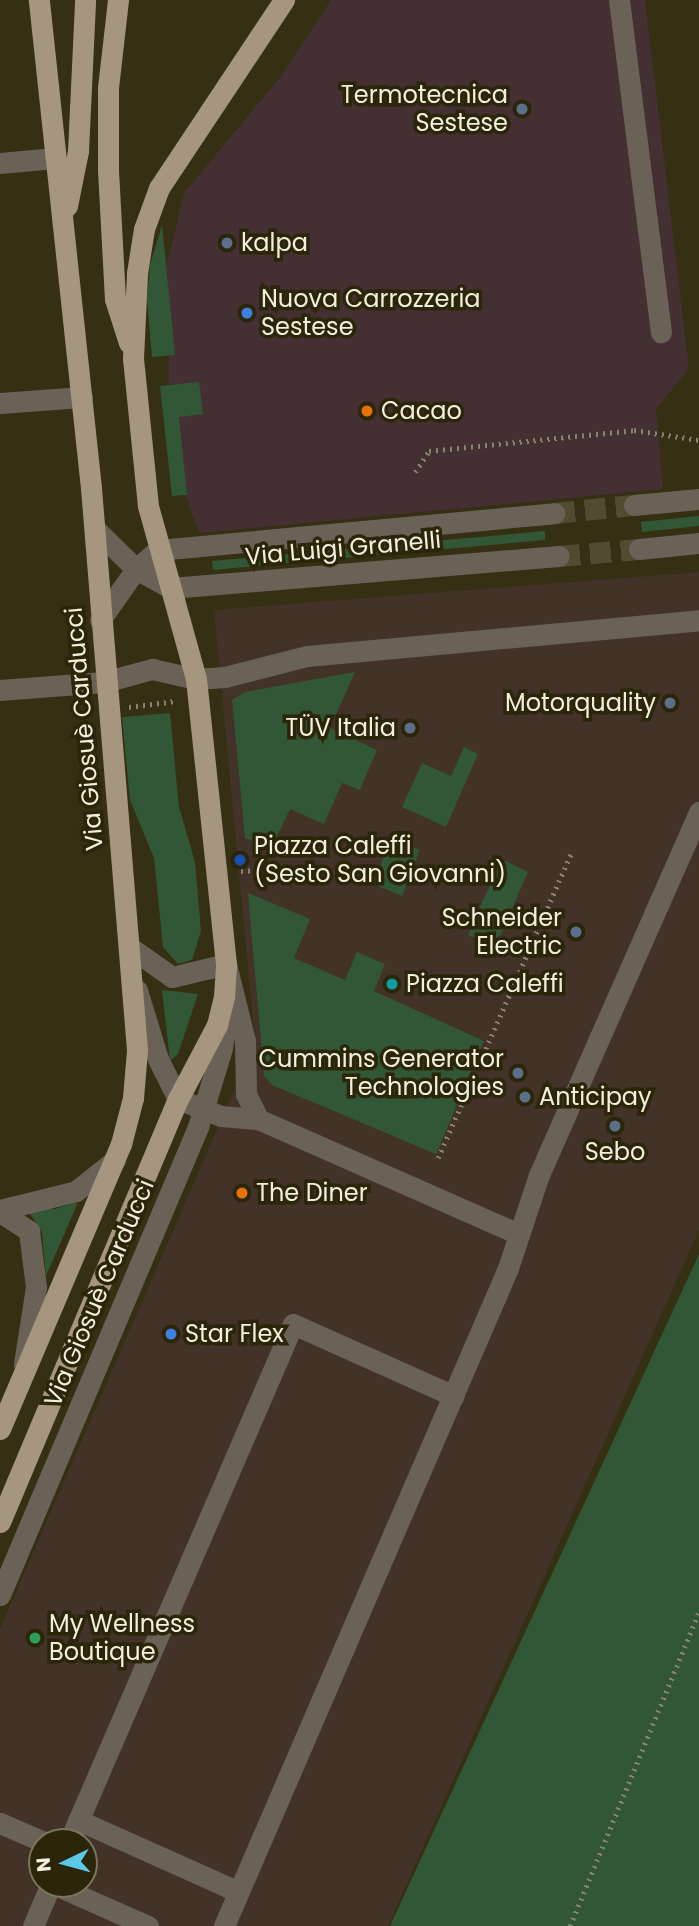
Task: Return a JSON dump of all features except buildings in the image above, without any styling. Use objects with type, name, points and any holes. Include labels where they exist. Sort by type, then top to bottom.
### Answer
[{"type":"main road","name":"Via Giosuè Carducci","points":[[0,1429],[115,1160],[136,1073],[135,982],[104,682],[82,397],[39,0]]},
{"type":"main road","points":[[64,218],[79,151],[85,0]]},
{"type":"main road","points":[[118,0],[108,88],[108,170],[115,299],[133,359]]},
{"type":"main road","points":[[133,359],[137,273],[144,229],[159,188],[284,0]]},
{"type":"main road","name":"Via Giosuè Carducci","points":[[0,1522],[178,1099],[217,1025],[226,964],[197,689],[148,506],[133,359]]},
{"type":"street","points":[[619,0],[661,332]]},
{"type":"street","points":[[0,163],[55,158]]},
{"type":"street","points":[[0,403],[82,397]]},
{"type":"street","points":[[634,505],[699,499]]},
{"type":"street","name":"Via Luigi Granelli","points":[[158,550],[554,513]]},
{"type":"street","points":[[94,529],[136,569],[170,588]]},
{"type":"street","points":[[639,549],[699,543]]},
{"type":"street","points":[[100,620],[136,569],[158,550]]},
{"type":"street","name":"Via Luigi Granelli","points":[[170,588],[559,556]]},
{"type":"street","points":[[0,690],[104,682],[152,670],[197,689],[307,656],[699,620]]},
{"type":"street","points":[[229,1924],[239,1892],[454,1396],[519,1234],[539,1175],[699,812]]},
{"type":"street","points":[[131,948],[172,977],[226,964],[245,1041],[246,1094],[258,1119]]},
{"type":"street","name":"Via Giosuè Carducci","points":[[0,1595],[207,1117],[228,1007],[226,964]]},
{"type":"street","points":[[135,982],[158,1059],[178,1099],[207,1117],[258,1119],[519,1234]]},
{"type":"street","points":[[0,1211],[76,1191],[115,1160]]},
{"type":"street","points":[[0,1211],[29,1231],[34,1273],[22,1379]]},
{"type":"street","points":[[75,1828],[293,1324],[454,1396]]},
{"type":"street","points":[[78,1820],[239,1892]]},
{"type":"street","points":[[0,1823],[28,1835]]},
{"type":"street","points":[[33,1926],[46,1898]]},
{"type":"street","points":[[84,1898],[148,1926]]},
{"type":"path","points":[[415,472],[429,451],[634,430],[699,440]]},
{"type":"path","points":[[107,709],[197,689]]},
{"type":"path","points":[[438,1158],[571,853]]},
{"type":"path","points":[[242,871],[259,870]]},
{"type":"path","points":[[570,1926],[699,1612]]},
{"type":"shaded area","points":[[331,0],[645,0],[689,369],[656,409],[663,489],[199,533],[170,450],[167,264],[184,193],[282,75]]},
{"type":"shaded area","points":[[699,572],[699,1230],[388,1926],[0,1926],[0,1629],[255,1042],[214,610]]},
{"type":"green space","points":[[162,225],[175,355],[152,357],[147,299],[150,265]]},
{"type":"green space","points":[[199,382],[203,414],[179,417],[187,495],[172,496],[160,386]]},
{"type":"green space","points":[[699,516],[699,526],[642,532],[641,522]]},
{"type":"green space","points":[[545,531],[545,540],[213,570],[212,561]]},
{"type":"green space","points":[[355,672],[330,728],[377,750],[360,790],[342,783],[324,824],[290,809],[271,849],[245,838],[232,700],[245,692]]},
{"type":"green space","points":[[170,713],[179,807],[195,862],[201,931],[192,960],[178,964],[163,947],[154,858],[130,800],[122,717]]},
{"type":"green space","points":[[464,747],[478,754],[446,827],[402,807],[422,763],[451,776]]},
{"type":"green space","points":[[391,839],[420,850],[402,896],[373,884]]},
{"type":"green space","points":[[501,859],[528,872],[495,947],[468,935]]},
{"type":"green space","points":[[248,893],[310,919],[294,958],[345,980],[357,952],[385,964],[374,991],[484,1041],[436,1154],[272,1085],[264,1076]]},
{"type":"green space","points":[[162,990],[198,994],[178,1054],[170,1061]]},
{"type":"green space","points":[[77,1202],[46,1276],[42,1232],[27,1209],[55,1209]]},
{"type":"green space","points":[[699,1254],[699,1926],[390,1926]]},
{"type":"tunnel","points":[[554,513],[634,505]]},
{"type":"tunnel","points":[[559,556],[639,549]]},
{"type":"place","name":"Termotecnica Sestese","points":[[522,109]]},
{"type":"place","name":"kalpa","points":[[227,243]]},
{"type":"place","name":"Nuova Carrozzeria Sestese","points":[[247,313]]},
{"type":"place","name":"Cacao","points":[[367,411]]},
{"type":"place","name":"Motorquality","points":[[670,703]]},
{"type":"place","name":"TÜV Italia","points":[[410,728]]},
{"type":"place","name":"Piazza Caleffi (Sesto San Giovanni)","points":[[240,860]]},
{"type":"place","name":"Schneider Electric","points":[[576,932]]},
{"type":"place","name":"Piazza Caleffi","points":[[392,984]]},
{"type":"place","name":"Cummins Generator Technologies","points":[[518,1073]]},
{"type":"place","name":"Anticipay","points":[[525,1097]]},
{"type":"place","name":"Sebo","points":[[615,1126]]},
{"type":"place","name":"The Diner","points":[[242,1193]]},
{"type":"place","name":"Star Flex","points":[[171,1334]]},
{"type":"place","name":"My Wellness Boutique","points":[[35,1638]]}]
